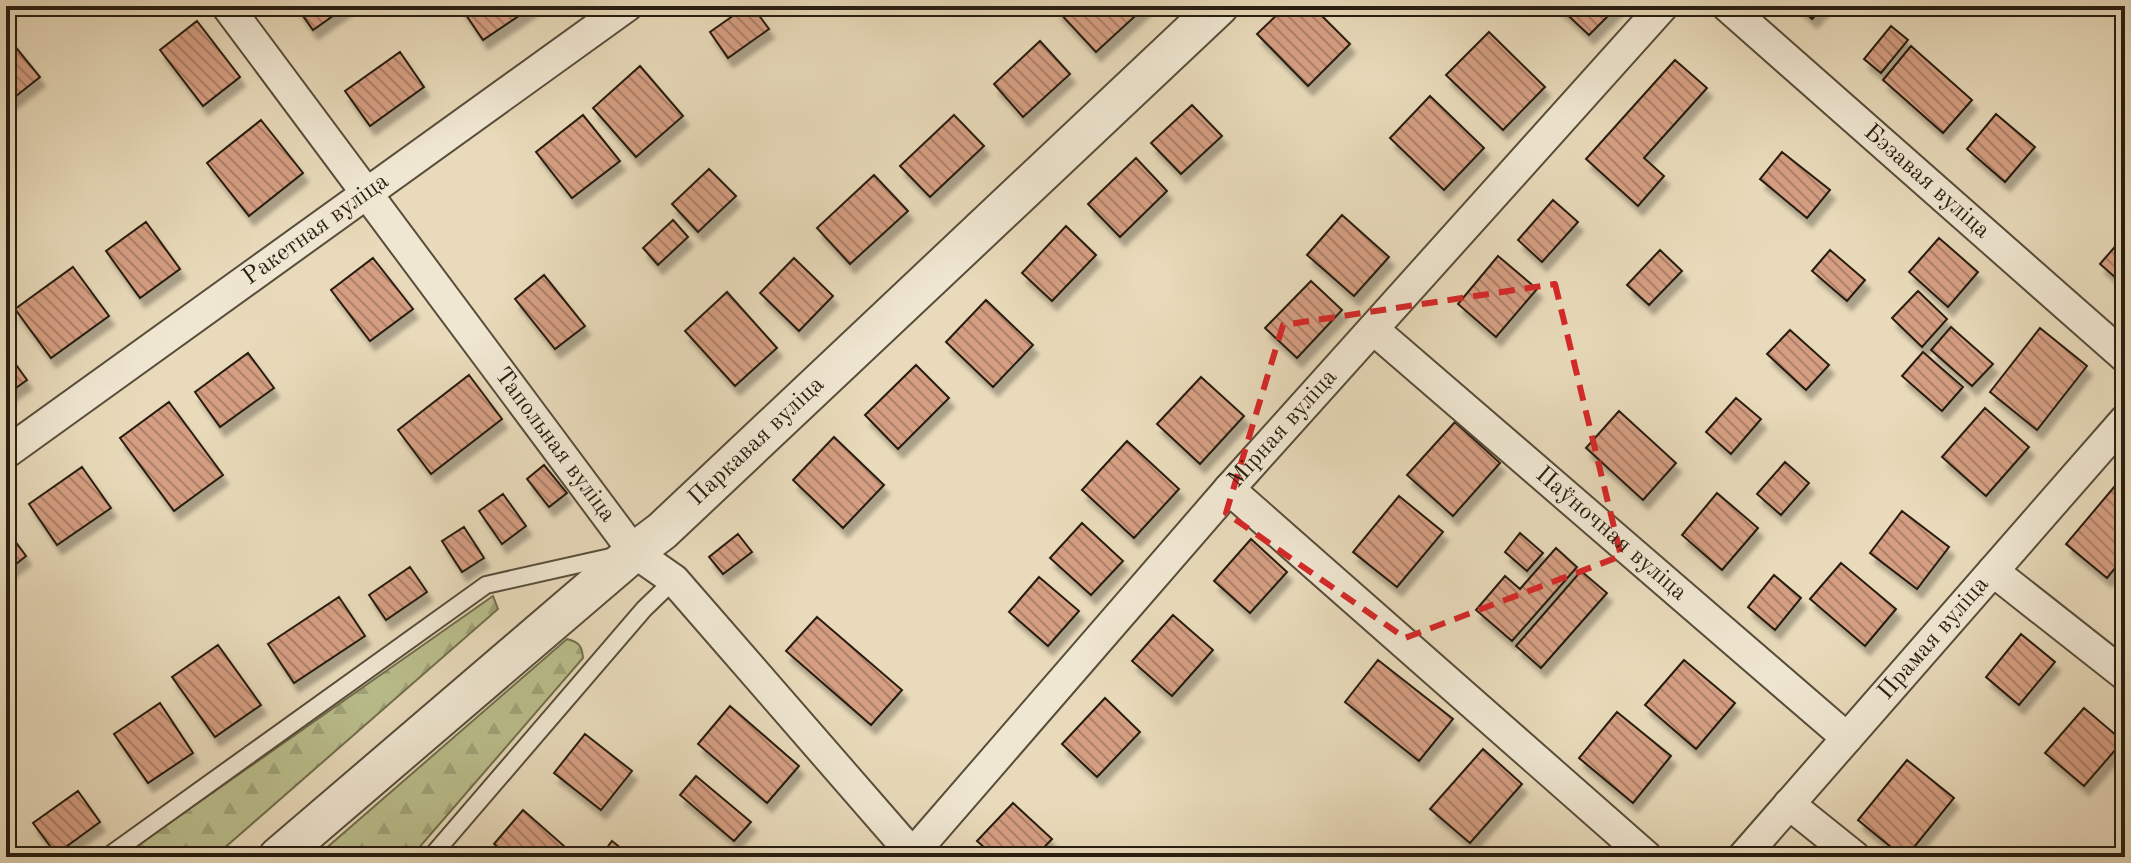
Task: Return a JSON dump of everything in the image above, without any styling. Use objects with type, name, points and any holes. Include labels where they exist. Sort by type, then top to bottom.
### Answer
[{"type":"street","name":"Тапольная вуліца","points":[[227,6],[634,552],[674,580],[912,856]]},
{"type":"street","name":"Ракетная вуліца","points":[[6,453],[627,6]]},
{"type":"street","name":"Паркавая вуліца","points":[[278,857],[674,520],[1219,6]]},
{"type":"street","name":"Мірная вуліца","points":[[912,856],[1229,489],[1663,6]]},
{"type":"street","name":"Бэзавая вуліца","points":[[1727,6],[2125,357]]},
{"type":"street","name":"Паўночная вуліца","points":[[1373,329],[1847,738]]},
{"type":"street","name":"Прамая вуліца","points":[[1743,857],[2125,420]]},
{"type":"street","points":[[1229,489],[1647,857]]},
{"type":"street","points":[[1993,571],[2125,675]]},
{"type":"street","points":[[1789,804],[1855,857]]},
{"type":"lane","points":[[107,857],[486,585],[634,552]]},
{"type":"lane","points":[[431,857],[644,609],[674,580]]},
{"type":"highlighted area","points":[[1555,284],[1621,556],[1405,638],[1226,513],[1283,325]]},
{"type":"green space","points":[[493,596],[498,609],[214,857],[121,857]]},
{"type":"green space","points":[[567,639],[579,645],[583,658],[411,857],[316,857]]},
{"type":"building","points":[[296,6],[347,6],[313,30]]},
{"type":"building","points":[[460,6],[531,6],[532,7],[483,40]]},
{"type":"building","points":[[747,6],[752,6],[769,29],[728,58],[710,32]]},
{"type":"building","points":[[1060,6],[1146,6],[1096,52],[1056,9]]},
{"type":"building","points":[[1286,6],[1312,6],[1350,44],[1308,86],[1257,34]]},
{"type":"building","points":[[1558,6],[1618,6],[1589,35]]},
{"type":"building","points":[[1798,6],[1824,6],[1812,19]]},
{"type":"building","points":[[197,21],[240,77],[203,106],[160,50]]},
{"type":"building","points":[[1891,26],[1908,40],[1881,73],[1864,59]]},
{"type":"building","points":[[1489,32],[1545,87],[1503,130],[1446,75]]},
{"type":"building","points":[[9,39],[40,77],[6,104],[6,42]]},
{"type":"building","points":[[1040,41],[1070,74],[1023,117],[994,84]]},
{"type":"building","points":[[1911,46],[1972,100],[1943,133],[1883,80]]},
{"type":"building","points":[[400,52],[424,87],[370,126],[345,91]]},
{"type":"building","points":[[1675,60],[1707,88],[1644,158],[1664,176],[1638,206],[1586,159]]},
{"type":"building","points":[[640,66],[683,116],[636,157],[593,108]]},
{"type":"building","points":[[1430,96],[1484,148],[1444,190],[1390,138]]},
{"type":"building","points":[[1192,105],[1222,136],[1181,174],[1151,143]]},
{"type":"building","points":[[1996,114],[2035,147],[2005,182],[1967,149]]},
{"type":"building","points":[[583,115],[620,161],[572,198],[536,152]]},
{"type":"building","points":[[954,115],[984,146],[930,197],[900,166]]},
{"type":"building","points":[[261,120],[303,173],[249,216],[207,163]]},
{"type":"building","points":[[1782,152],[1830,190],[1807,218],[1760,179]]},
{"type":"building","points":[[1136,158],[1167,191],[1120,237],[1088,204]]},
{"type":"building","points":[[709,169],[736,196],[698,232],[672,204]]},
{"type":"building","points":[[874,175],[908,211],[850,264],[817,228]]},
{"type":"building","points":[[1553,200],[1578,222],[1542,262],[1518,240]]},
{"type":"building","points":[[1342,215],[1389,257],[1354,296],[1307,255]]},
{"type":"building","points":[[673,220],[688,237],[658,265],[643,248]]},
{"type":"building","points":[[146,222],[180,269],[140,298],[106,251]]},
{"type":"building","points":[[1066,226],[1096,255],[1052,301],[1022,273]]},
{"type":"building","points":[[2125,235],[2125,286],[2100,264]]},
{"type":"building","points":[[1939,238],[1978,272],[1948,307],[1909,272]]},
{"type":"building","points":[[1660,250],[1682,271],[1649,305],[1627,285]]},
{"type":"building","points":[[1830,250],[1865,280],[1847,301],[1812,271]]},
{"type":"building","points":[[1498,256],[1537,289],[1496,337],[1458,304]]},
{"type":"building","points":[[373,258],[413,309],[370,341],[331,290]]},
{"type":"building","points":[[794,258],[833,296],[799,331],[760,293]]},
{"type":"building","points":[[73,267],[109,316],[51,358],[15,309]]},
{"type":"building","points":[[544,275],[585,326],[555,349],[515,299]]},
{"type":"building","points":[[1311,281],[1342,310],[1297,358],[1265,328]]},
{"type":"building","points":[[1918,291],[1947,319],[1922,347],[1892,318]]},
{"type":"building","points":[[727,292],[777,348],[735,386],[685,331]]},
{"type":"building","points":[[986,300],[1033,345],[993,387],[946,342]]},
{"type":"building","points":[[1951,327],[1993,364],[1972,386],[1931,350]]},
{"type":"building","points":[[2040,328],[2087,366],[2037,430],[1990,392]]},
{"type":"building","points":[[1790,330],[1829,365],[1806,390],[1767,354]]},
{"type":"building","points":[[6,351],[27,380],[6,395]]},
{"type":"building","points":[[1923,352],[1963,387],[1942,411],[1902,376]]},
{"type":"building","points":[[248,353],[274,388],[220,427],[195,392]]},
{"type":"building","points":[[916,365],[949,398],[898,449],[865,415]]},
{"type":"building","points":[[469,375],[502,419],[431,474],[398,430]]},
{"type":"building","points":[[1201,377],[1244,416],[1200,464],[1157,424]]},
{"type":"building","points":[[1736,398],[1761,419],[1731,454],[1706,432]]},
{"type":"building","points":[[169,402],[223,475],[174,511],[120,438]]},
{"type":"building","points":[[1985,408],[2029,447],[1986,496],[1942,457]]},
{"type":"building","points":[[1619,411],[1676,463],[1643,500],[1586,448]]},
{"type":"building","points":[[1455,422],[1500,463],[1453,516],[1407,475]]},
{"type":"building","points":[[834,437],[884,485],[843,528],[793,480]]},
{"type":"building","points":[[1127,441],[1179,489],[1134,538],[1082,490]]},
{"type":"building","points":[[1785,462],[1809,483],[1781,515],[1757,494]]},
{"type":"building","points":[[544,465],[567,493],[549,507],[527,479]]},
{"type":"building","points":[[82,467],[111,508],[57,545],[29,504]]},
{"type":"building","points":[[2115,486],[2125,494],[2125,556],[2107,578],[2066,544]]},
{"type":"building","points":[[1717,493],[1758,528],[1722,570],[1682,535]]},
{"type":"building","points":[[503,494],[526,526],[502,544],[479,511]]},
{"type":"building","points":[[1399,496],[1443,532],[1397,587],[1353,552]]},
{"type":"building","points":[[1902,511],[1949,547],[1917,589],[1870,553]]},
{"type":"building","points":[[1082,523],[1123,561],[1091,595],[1050,558]]},
{"type":"building","points":[[464,527],[484,558],[462,572],[442,541]]},
{"type":"building","points":[[6,529],[26,556],[6,572]]},
{"type":"building","points":[[1520,533],[1543,553],[1527,571],[1505,552]]},
{"type":"building","points":[[738,534],[752,552],[723,574],[709,557]]},
{"type":"building","points":[[1251,539],[1287,572],[1250,613],[1214,581]]},
{"type":"building","points":[[1556,548],[1577,567],[1512,641],[1476,610],[1505,576],[1520,589]]},
{"type":"building","points":[[1841,563],[1896,609],[1865,646],[1810,599]]},
{"type":"building","points":[[410,567],[427,592],[386,620],[369,595]]},
{"type":"building","points":[[1581,571],[1607,593],[1541,668],[1516,646]]},
{"type":"building","points":[[1774,575],[1801,598],[1775,630],[1748,607]]},
{"type":"building","points":[[1039,577],[1079,611],[1048,646],[1009,612]]},
{"type":"building","points":[[339,597],[365,636],[294,683],[268,644]]},
{"type":"building","points":[[1173,615],[1213,650],[1172,696],[1132,661]]},
{"type":"building","points":[[817,617],[902,690],[871,725],[786,651]]},
{"type":"building","points":[[2021,634],[2055,662],[2019,705],[1986,677]]},
{"type":"building","points":[[218,645],[261,705],[215,737],[172,677]]},
{"type":"building","points":[[1378,660],[1453,719],[1419,761],[1345,702]]},
{"type":"building","points":[[1684,660],[1735,703],[1696,749],[1645,705]]},
{"type":"building","points":[[1105,698],[1140,732],[1097,777],[1062,744]]},
{"type":"building","points":[[160,703],[193,753],[148,783],[114,734]]},
{"type":"building","points":[[730,706],[799,766],[767,803],[698,744]]},
{"type":"building","points":[[2084,708],[2123,741],[2084,786],[2045,753]]},
{"type":"building","points":[[1617,712],[1671,756],[1633,803],[1579,758]]},
{"type":"building","points":[[585,734],[632,771],[601,810],[554,773]]},
{"type":"building","points":[[1483,749],[1522,784],[1470,843],[1430,809]]},
{"type":"building","points":[[1907,760],[1954,798],[1903,857],[1858,820]]},
{"type":"building","points":[[696,776],[751,822],[734,841],[680,795]]},
{"type":"building","points":[[78,791],[100,822],[56,854],[33,823]]},
{"type":"building","points":[[1013,803],[1052,839],[1035,857],[995,857],[977,841]]},
{"type":"building","points":[[523,810],[564,846],[554,857],[509,857],[494,844]]},
{"type":"building","points":[[612,841],[632,857],[600,857]]}]
